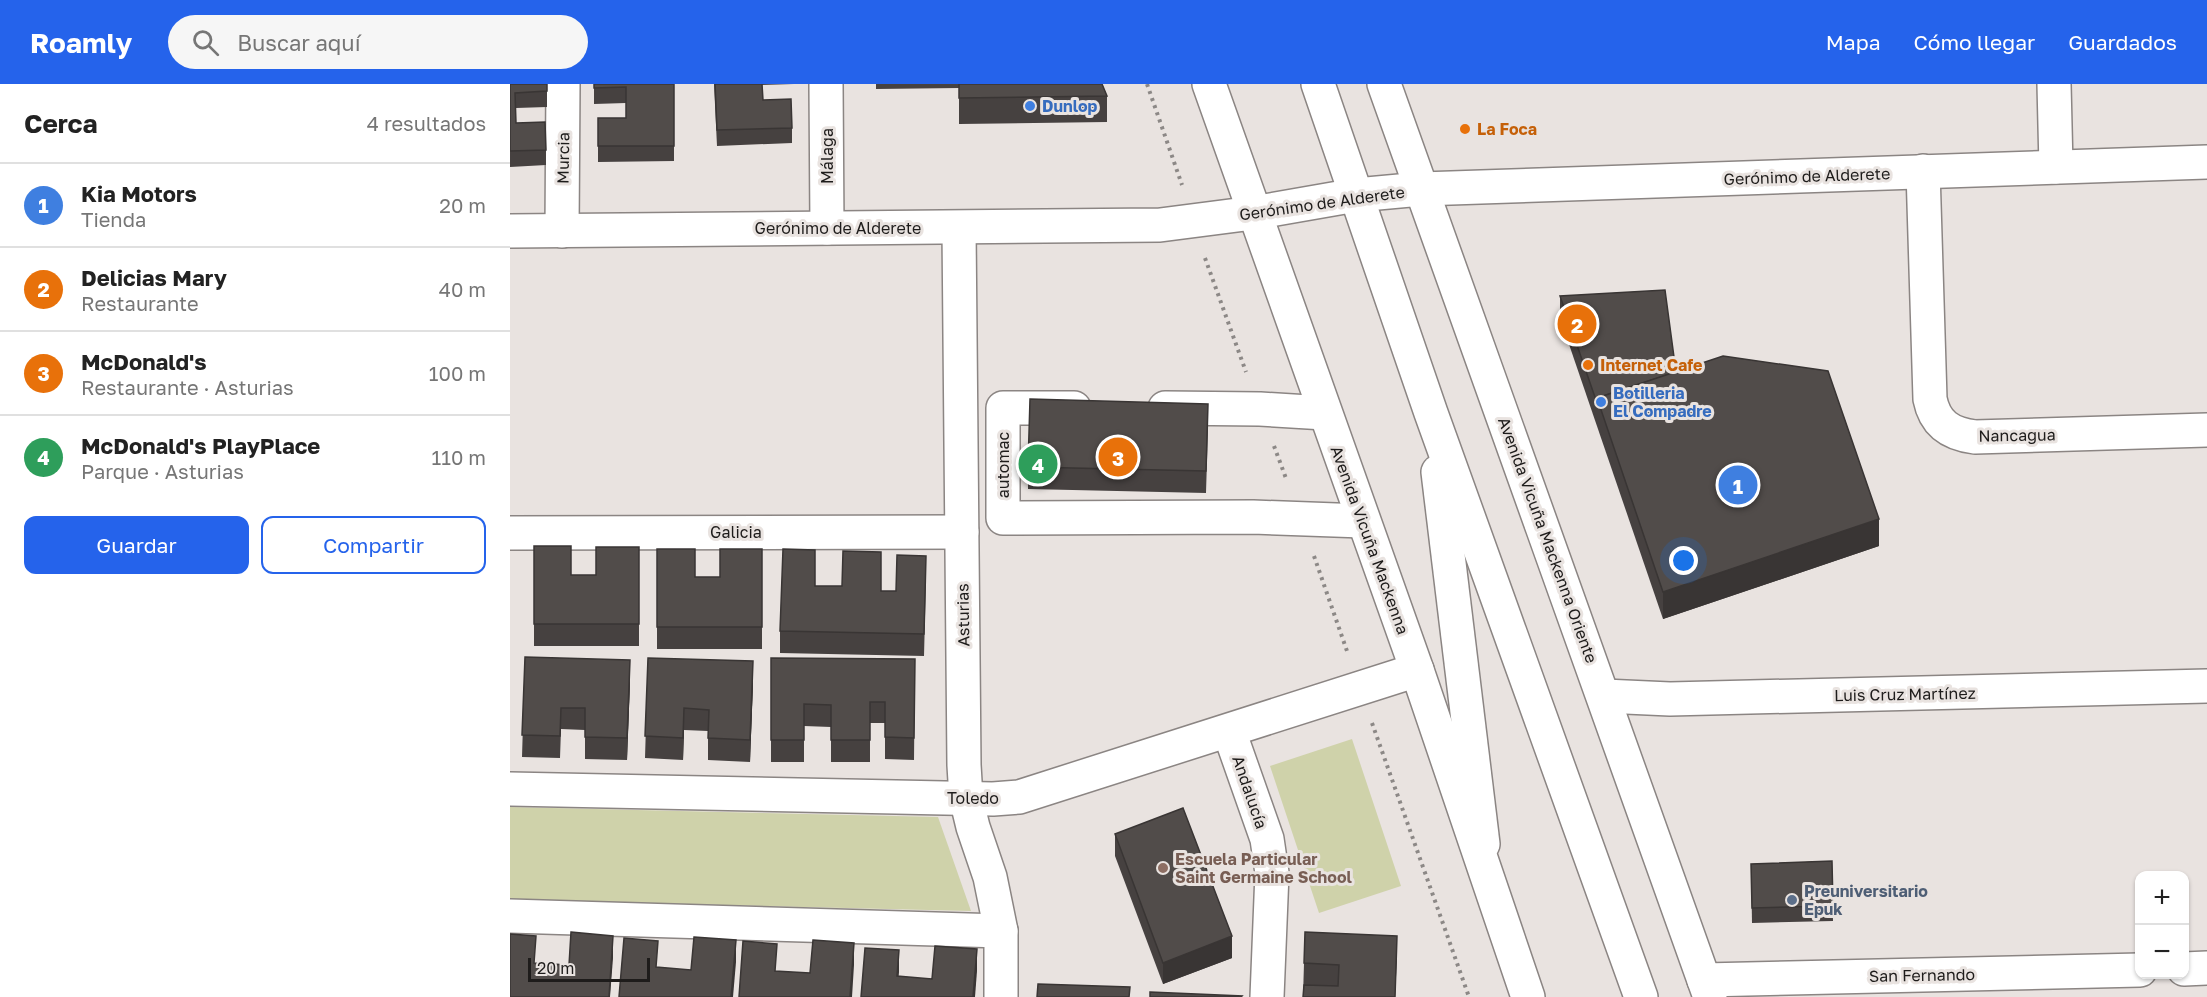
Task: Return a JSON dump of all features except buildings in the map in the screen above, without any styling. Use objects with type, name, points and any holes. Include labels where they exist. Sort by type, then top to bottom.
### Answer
[{"type":"street","name":"Murcia","points":[[562,231],[563,84]]},
{"type":"street","name":"Málaga","points":[[826,84],[827,228]]},
{"type":"street","name":"Avenida Vicuña Mackenna","points":[[1209,84],[1417,670],[1528,997]]},
{"type":"street","points":[[1318,84],[1431,414],[1641,997]]},
{"type":"street","name":"Avenida Vicuña Mackenna Oriente","points":[[1384,84],[1707,989]]},
{"type":"street","points":[[2054,84],[2056,167]]},
{"type":"street","name":"Gerónimo de Alderete","points":[[510,231],[1160,225],[1253,213],[1356,195],[1421,189],[2207,162]]},
{"type":"street","name":"Nancagua","points":[[1923,171],[1930,399],[1936,418],[1943,426],[1953,432],[1975,437],[2207,430]]},
{"type":"street","name":"Asturias","points":[[960,228],[964,765],[966,798],[990,877],[1001,931],[1001,997]]},
{"type":"street","name":"automac","points":[[1325,413],[1260,409],[1003,408],[1003,518],[1253,518],[1364,521]]},
{"type":"street","points":[[1431,414],[1487,874]]},
{"type":"street","name":"Galicia","points":[[510,533],[962,532]]},
{"type":"street","name":"Toledo","points":[[510,789],[993,799],[1019,796],[1041,791],[1417,670]]},
{"type":"street","name":"Luis Cruz Martínez","points":[[1604,696],[1670,699],[2207,687]]},
{"type":"street","name":"Andalucía","points":[[1229,731],[1267,839],[1271,857],[1267,997]]},
{"type":"street","points":[[1599,879],[1667,997]]},
{"type":"street","points":[[510,916],[1001,931]]},
{"type":"street","points":[[2189,969],[2207,968]]},
{"type":"street","name":"San Fernando","points":[[1707,989],[2135,970]]},
{"type":"green space","points":[[1352,739],[1401,886],[1319,913],[1270,766]]},
{"type":"green space","points":[[510,807],[938,817],[971,911],[510,900]]},
{"type":"place","name":"Dunlop","points":[[1030,106]]},
{"type":"place","name":"La Foca","points":[[1465,129]]},
{"type":"place","name":"Delicias Mary","points":[[1577,324]]},
{"type":"place","name":"Internet Cafe","points":[[1588,365]]},
{"type":"place","name":"Botilleria El Compadre","points":[[1601,402]]},
{"type":"place","name":"McDonald's","points":[[1118,457]]},
{"type":"place","name":"McDonald's PlayPlace","points":[[1038,464]]},
{"type":"place","name":"Kia Motors","points":[[1738,485]]},
{"type":"place","name":"Escuela Particular Saint Germaine School","points":[[1163,868]]},
{"type":"place","name":"Preuniversitario Epuk","points":[[1792,900]]}]
